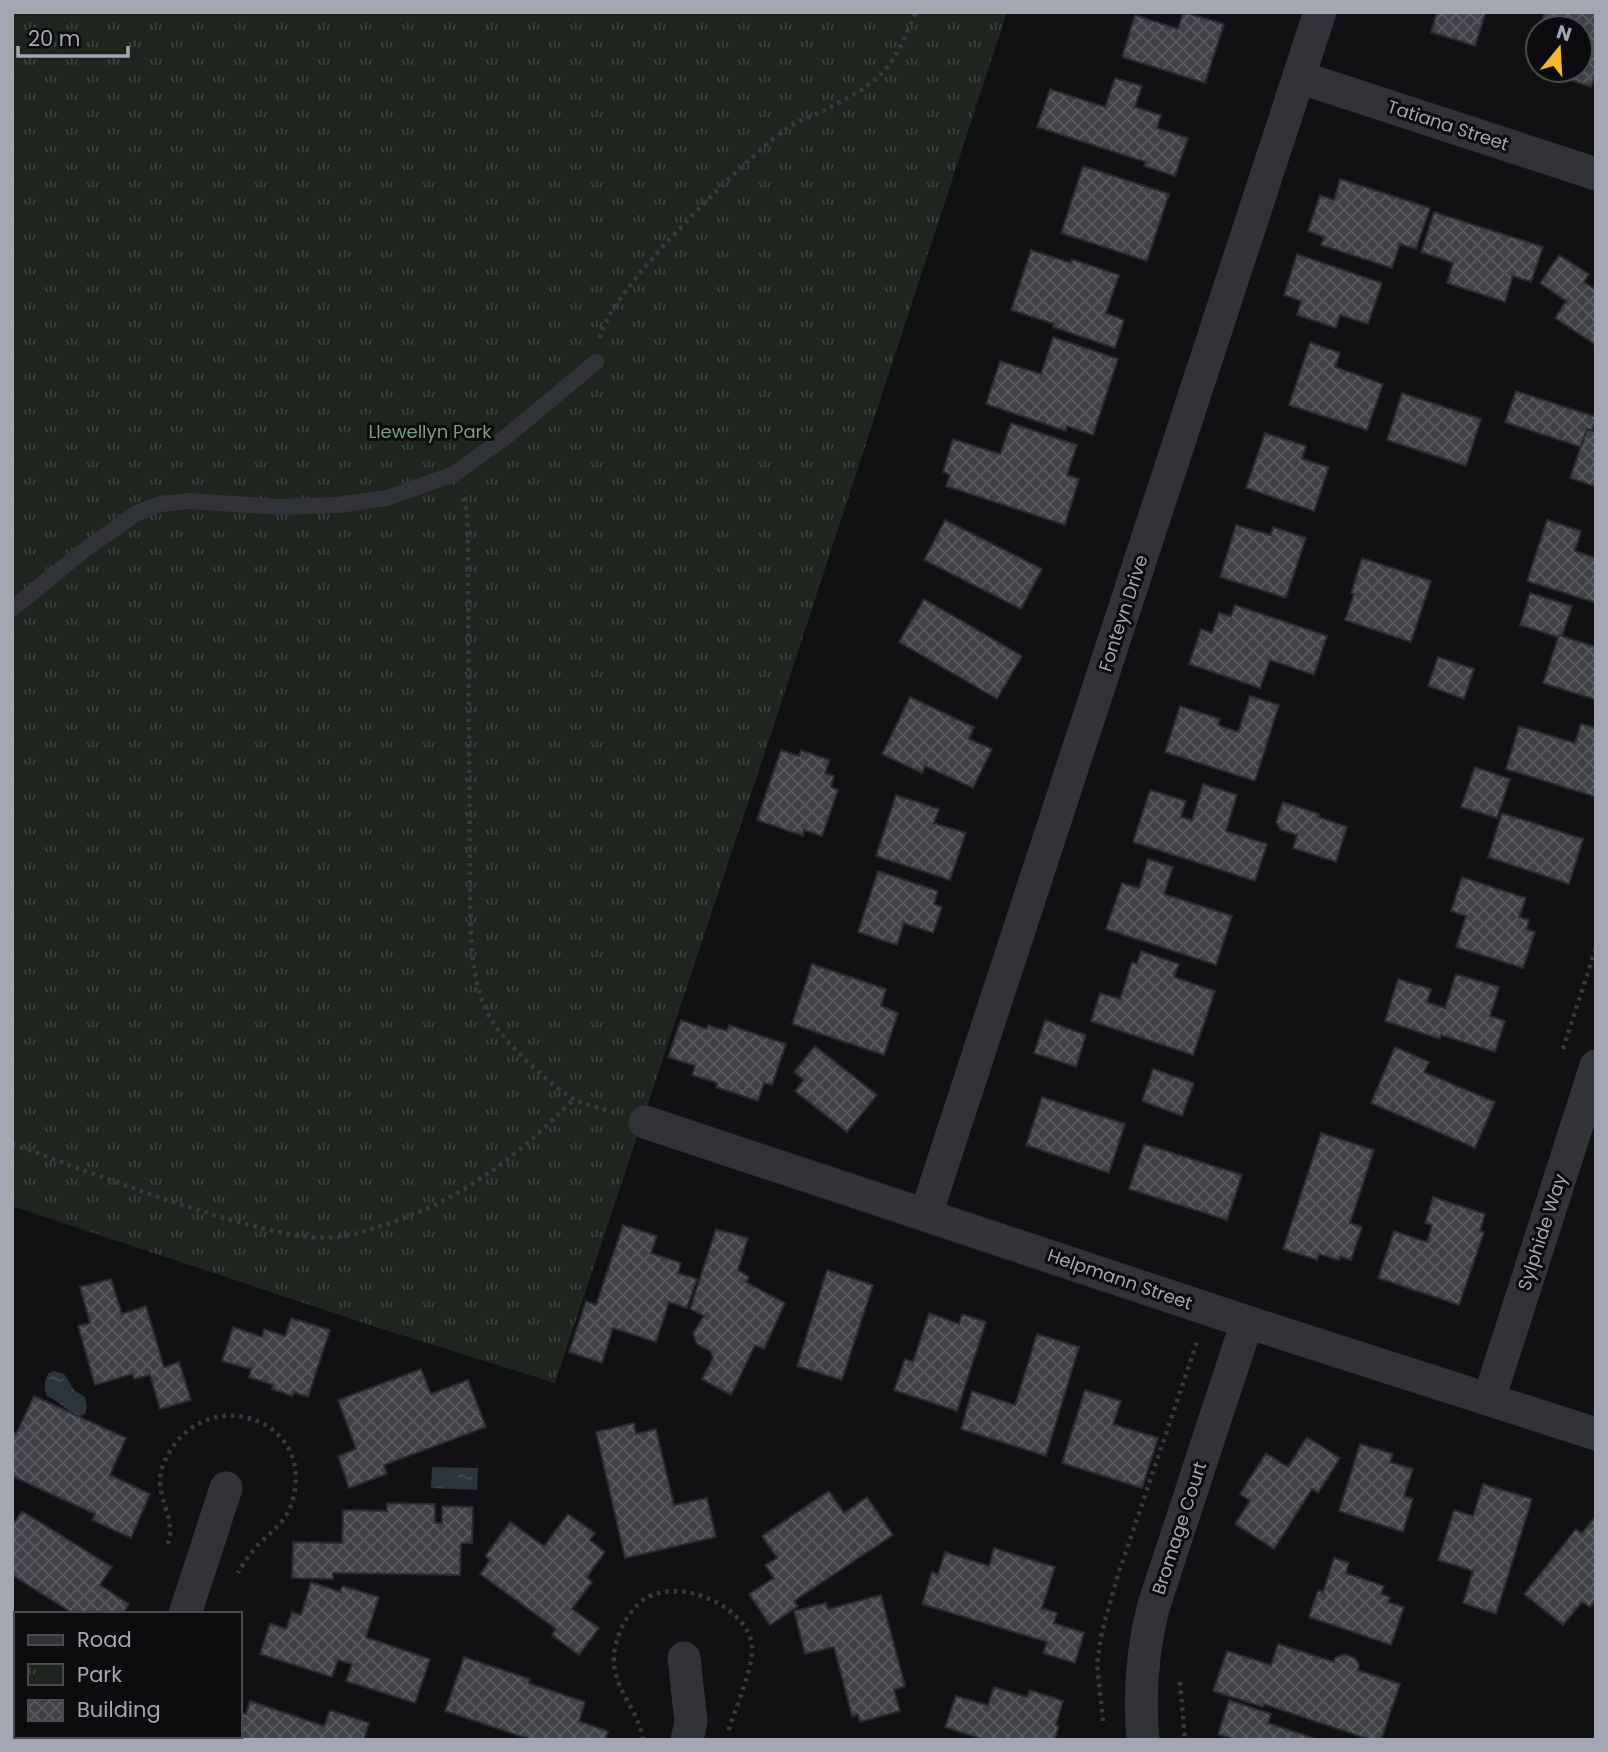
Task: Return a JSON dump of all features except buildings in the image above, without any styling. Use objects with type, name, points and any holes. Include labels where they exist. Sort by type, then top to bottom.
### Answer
[{"type":"street","name":"Fonteyn Drive","points":[[926,1214],[1320,12]]},
{"type":"street","name":"Tatiana Street","points":[[1299,77],[1596,174]]},
{"type":"street","name":"Sylphide Way","points":[[1489,1399],[1596,1066]]},
{"type":"street","name":"Helpmann Street","points":[[632,1118],[1247,1322],[1596,1434]]},
{"type":"street","name":"Bromage Court","points":[[1143,1740],[1141,1677],[1145,1640],[1153,1608],[1247,1322]]},
{"type":"street","points":[[186,1612],[226,1488]]},
{"type":"street","points":[[684,1658],[691,1721],[687,1740]]},
{"type":"lane","points":[[12,609],[83,551],[137,513],[160,504],[188,501],[280,507],[338,505],[387,498],[454,474],[508,436],[596,362]]},
{"type":"path","points":[[596,362],[601,330],[619,299],[691,218],[753,156],[786,129],[802,119],[828,109],[883,72],[902,43],[916,12]]},
{"type":"path","points":[[454,474],[467,512],[470,899],[472,956],[482,999],[494,1025],[543,1075],[574,1099],[632,1118]]},
{"type":"path","points":[[12,1144],[204,1212],[296,1235],[332,1238],[363,1232],[403,1218],[458,1193],[492,1173],[539,1134],[574,1099]]},
{"type":"path","points":[[1179,1672],[1185,1740]]},
{"type":"green space","name":"Llewellyn Park","points":[[12,12],[1007,12],[555,1383],[379,1328],[12,1206]]},
{"type":"water","points":[[54,1371],[64,1374],[74,1390],[85,1397],[85,1414],[80,1416],[47,1396],[45,1381],[49,1373]]},
{"type":"water","points":[[432,1467],[478,1468],[477,1490],[431,1488]]}]
